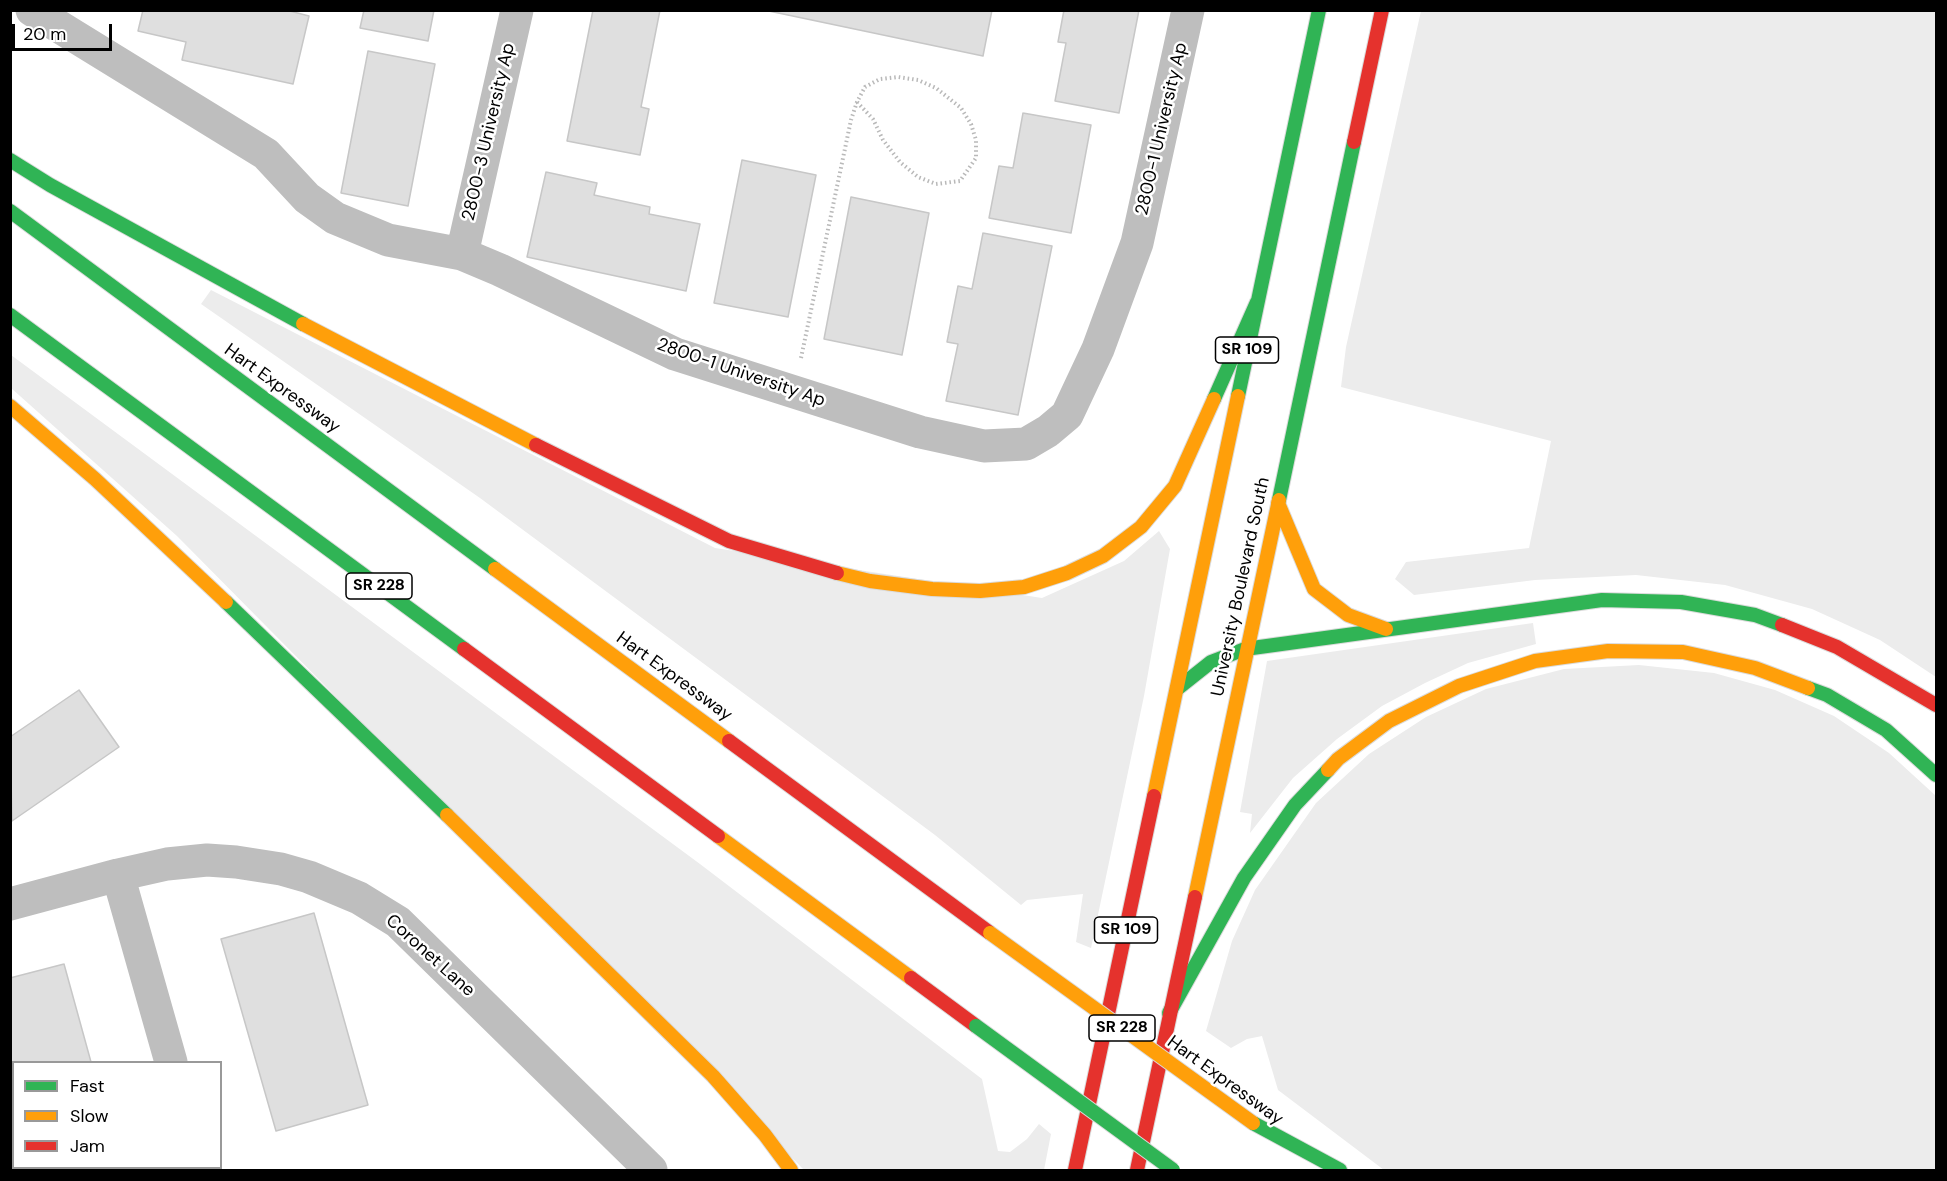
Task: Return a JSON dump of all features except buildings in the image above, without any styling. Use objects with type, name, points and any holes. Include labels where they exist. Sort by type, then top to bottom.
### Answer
[{"type":"main road","name":"SR 109","points":[[1075,1170],[1320,10]]},
{"type":"main road","name":"University Boulevard South","points":[[1137,1170],[1245,649],[1382,10]]},
{"type":"main road","points":[[10,160],[50,185],[290,318],[729,541],[796,563],[859,578],[932,588],[980,591],[1024,587],[1068,573],[1103,556],[1141,527],[1175,486],[1257,303]]},
{"type":"main road","name":"Hart Expressway","points":[[10,211],[990,933],[1317,1170]]},
{"type":"main road","name":"SR 228","points":[[10,315],[1173,1170]]},
{"type":"main road","points":[[10,406],[95,479],[340,710],[713,1076],[765,1135],[791,1170]]},
{"type":"main road","points":[[1278,502],[1314,589],[1348,615],[1387,630]]},
{"type":"main road","points":[[1177,689],[1211,662],[1245,649],[1602,600],[1681,602],[1755,615],[1838,646],[1936,705]]},
{"type":"main road","points":[[1169,1013],[1244,878],[1295,805],[1338,759],[1389,722],[1459,686],[1535,661],[1608,651],[1683,652],[1755,668],[1827,695],[1886,730],[1936,775]]},
{"type":"main road","points":[[1253,1123],[1340,1170]]},
{"type":"street","name":"2800-1 University Ap","points":[[32,10],[266,154],[307,198],[335,218],[388,240],[462,254],[675,354],[920,432],[984,446],[1026,444],[1048,431],[1066,415],[1098,350],[1137,243],[1188,10]]},
{"type":"street","name":"2800-3 University Ap","points":[[462,254],[517,10]]},
{"type":"street","name":"Coronet Lane","points":[[10,904],[118,874],[167,864],[207,860],[236,861],[300,874],[359,898],[398,922],[651,1170]]},
{"type":"street","points":[[118,874],[171,1061]]},
{"type":"path","points":[[794,392],[851,120],[858,102],[866,87],[880,79],[898,77],[918,80],[936,88],[961,108],[976,140],[976,158],[960,181],[936,184],[918,177],[900,162],[883,140],[873,120],[858,102]]},
{"type":"shaded area","points":[[1421,11],[1936,11],[1936,677],[1880,640],[1812,609],[1725,585],[1636,575],[1535,580],[1414,595],[1395,579],[1406,562],[1529,548],[1551,441],[1341,387],[1346,347]]},
{"type":"shaded area","points":[[211,290],[715,548],[1042,598],[1124,561],[1159,531],[1170,549],[1144,696],[1091,948],[1076,942],[1083,894],[1027,900],[1021,905],[935,835],[480,498],[201,304]]},
{"type":"shaded area","points":[[11,355],[700,864],[982,1079],[998,1151],[1010,1152],[1027,1139],[1039,1124],[1051,1134],[1044,1170],[804,1170],[177,536],[11,388]]},
{"type":"shaded area","points":[[1533,623],[1536,644],[1468,663],[1425,683],[1382,706],[1337,739],[1293,778],[1250,833],[1252,814],[1240,812],[1267,661]]},
{"type":"shaded area","points":[[1639,665],[1714,673],[1775,690],[1834,716],[1889,753],[1936,796],[1936,1170],[1384,1170],[1278,1090],[1262,1036],[1247,1039],[1231,1048],[1206,1031],[1232,941],[1255,890],[1316,803],[1369,754],[1426,717],[1486,689],[1564,669]]},
{"type":"traffic: fast","points":[[1238,396],[1319,10]]},
{"type":"traffic: fast","points":[[1279,500],[1354,142]]},
{"type":"traffic: fast","points":[[10,160],[50,185],[303,324]]},
{"type":"traffic: fast","points":[[10,211],[495,569]]},
{"type":"traffic: fast","points":[[1214,399],[1257,302]]},
{"type":"traffic: fast","points":[[10,315],[464,649]]},
{"type":"traffic: fast","points":[[1177,689],[1211,662],[1245,649],[1602,600],[1681,602],[1755,615],[1782,625]]},
{"type":"traffic: fast","points":[[226,602],[447,815]]},
{"type":"traffic: fast","points":[[1808,688],[1827,695],[1886,730],[1936,775]]},
{"type":"traffic: fast","points":[[1169,1013],[1244,878],[1295,805],[1328,770]]},
{"type":"traffic: fast","points":[[976,1026],[1173,1170]]},
{"type":"traffic: fast","points":[[1253,1123],[1340,1170]]},
{"type":"traffic: slow","points":[[303,324],[536,445]]},
{"type":"traffic: slow","points":[[1154,796],[1238,396]]},
{"type":"traffic: slow","points":[[837,573],[870,581],[932,589],[980,591],[1024,587],[1067,573],[1103,556],[1141,527],[1175,486],[1214,399]]},
{"type":"traffic: slow","points":[[10,406],[95,479],[226,602]]},
{"type":"traffic: slow","points":[[1195,897],[1279,500]]},
{"type":"traffic: slow","points":[[1278,503],[1314,589],[1348,615],[1386,629]]},
{"type":"traffic: slow","points":[[495,569],[729,741]]},
{"type":"traffic: slow","points":[[1328,770],[1338,759],[1389,721],[1459,686],[1535,661],[1608,651],[1683,652],[1755,668],[1808,688]]},
{"type":"traffic: slow","points":[[447,815],[713,1076],[765,1135],[791,1170]]},
{"type":"traffic: slow","points":[[718,836],[911,978]]},
{"type":"traffic: slow","points":[[990,933],[1253,1123]]},
{"type":"traffic: jam","points":[[1354,142],[1382,10]]},
{"type":"traffic: jam","points":[[536,445],[729,541],[837,573]]},
{"type":"traffic: jam","points":[[1782,625],[1837,647],[1936,705]]},
{"type":"traffic: jam","points":[[464,649],[718,836]]},
{"type":"traffic: jam","points":[[729,741],[990,933]]},
{"type":"traffic: jam","points":[[1075,1170],[1154,796]]},
{"type":"traffic: jam","points":[[1137,1170],[1195,897]]},
{"type":"traffic: jam","points":[[911,978],[976,1026]]}]
